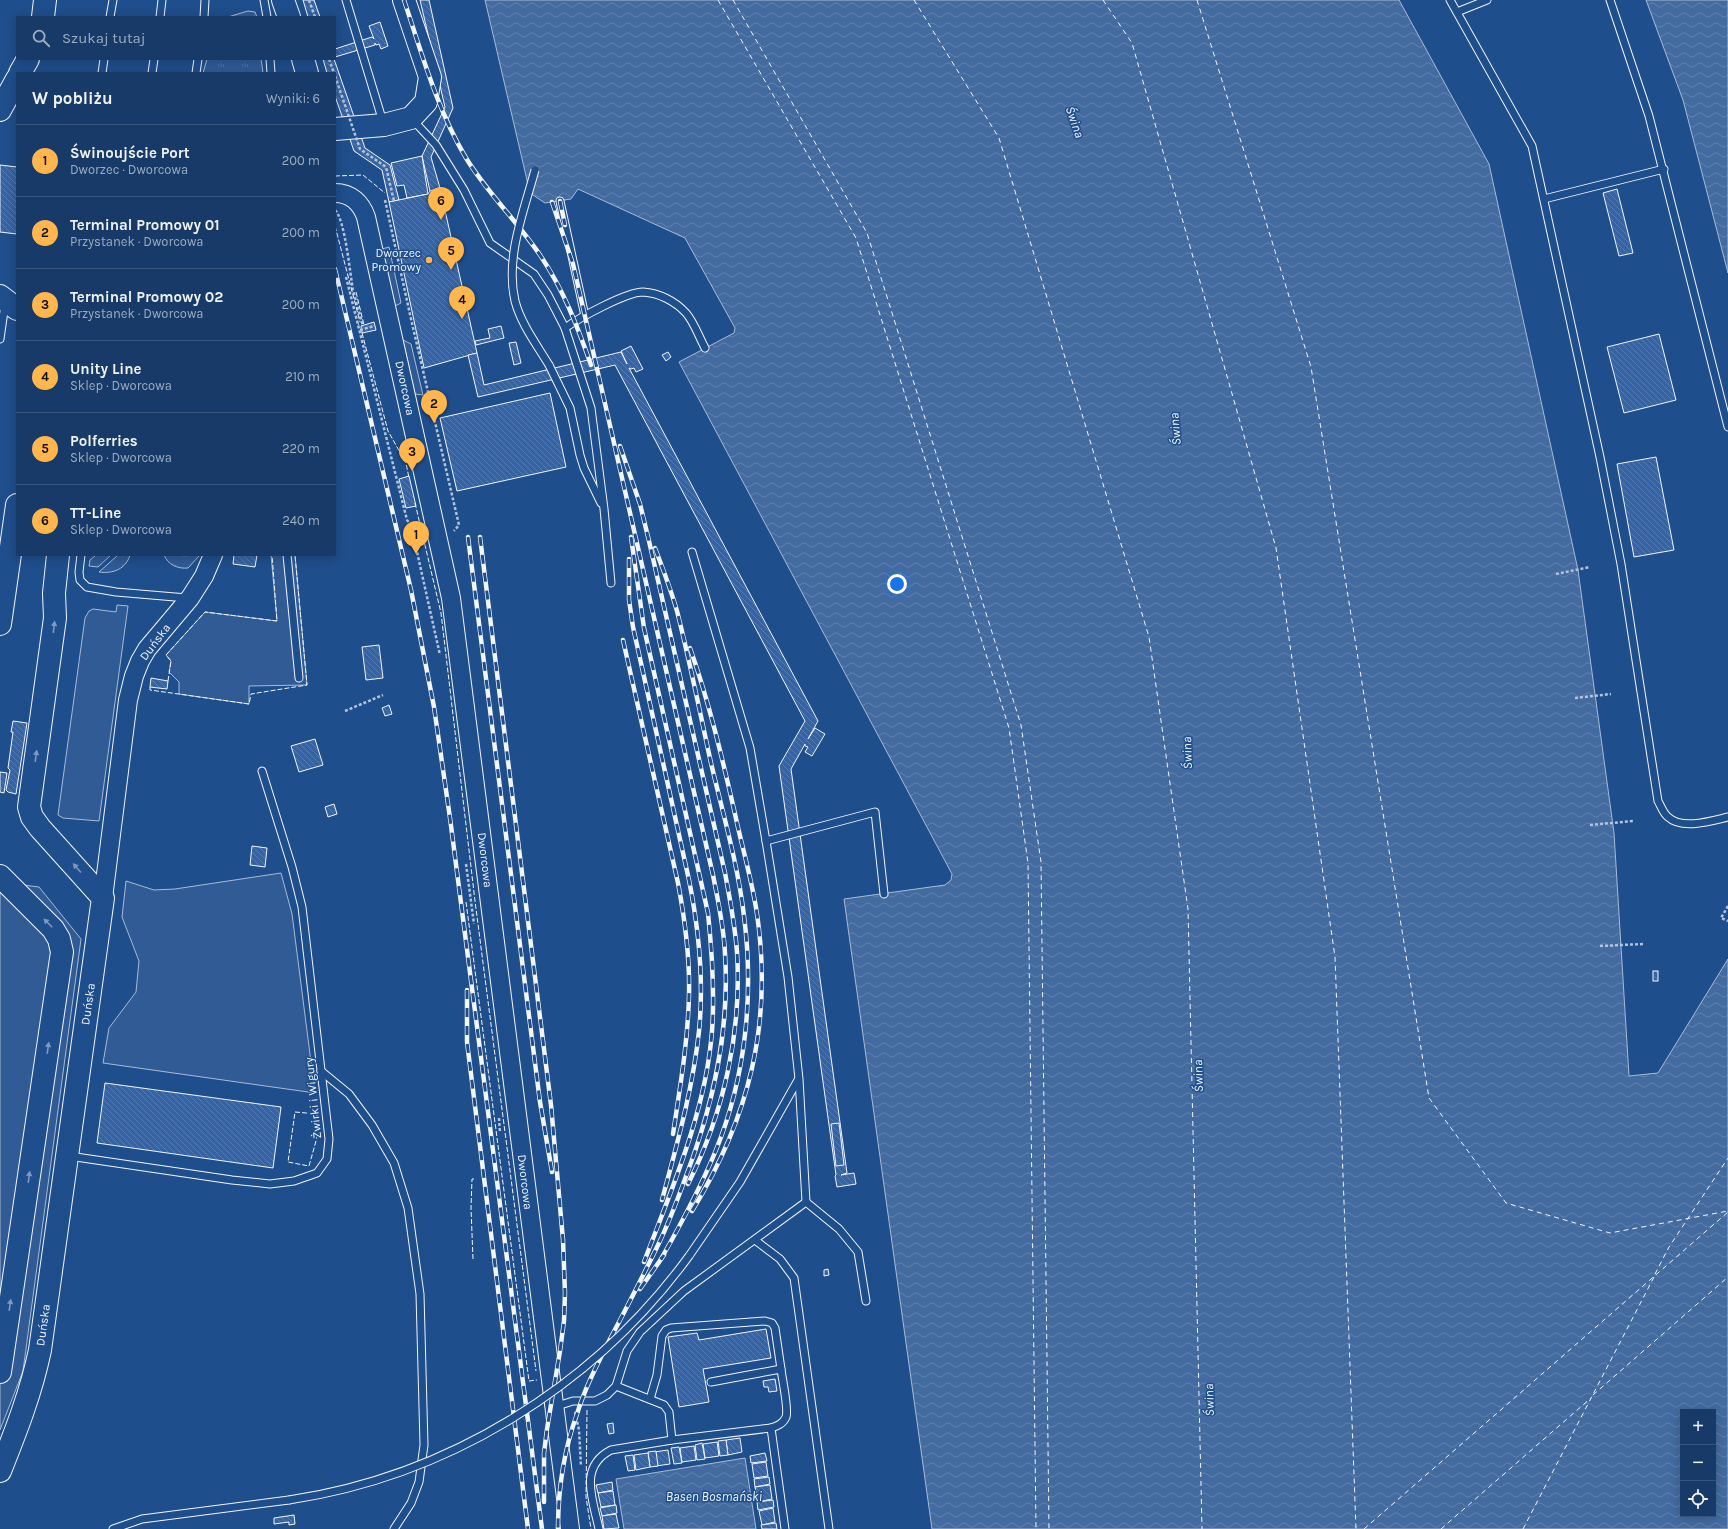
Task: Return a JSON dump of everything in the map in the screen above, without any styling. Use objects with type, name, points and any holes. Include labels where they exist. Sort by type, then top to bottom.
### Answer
[{"type":"highway","points":[[43,16],[46,0]]},
{"type":"highway","points":[[283,0],[289,16]]},
{"type":"highway","points":[[336,129],[384,125],[411,118],[426,102],[430,77],[404,0]]},
{"type":"highway","points":[[21,72],[27,60]]},
{"type":"highway","points":[[303,60],[307,72]]},
{"type":"highway","points":[[0,110],[16,81]]},
{"type":"highway","points":[[0,624],[16,512]]},
{"type":"highway","points":[[58,556],[54,587],[55,618],[30,806],[32,817],[40,828],[103,898]]},
{"type":"highway","points":[[0,876],[53,929],[59,939],[62,952],[0,1372]]},
{"type":"highway","name":"Duńska","points":[[0,1471],[33,1382],[40,1350],[103,898]]},
{"type":"street","name":"Dworcowa","points":[[336,193],[357,200],[363,208],[368,224],[451,598],[570,1529]]},
{"type":"street","name":"Duńska","points":[[103,898],[128,700],[134,676],[147,649],[190,598],[204,576],[213,556]]},
{"type":"lane","points":[[110,16],[113,0]]},
{"type":"lane","points":[[160,16],[162,0]]},
{"type":"lane","points":[[204,16],[205,0]]},
{"type":"lane","points":[[264,0],[267,16]]},
{"type":"lane","points":[[346,0],[384,125]]},
{"type":"lane","points":[[1450,0],[1532,146],[1598,449],[1619,556],[1658,801],[1668,817],[1683,824],[1700,823],[1728,817]]},
{"type":"lane","points":[[1457,12],[1487,0]]},
{"type":"lane","points":[[1610,0],[1650,116],[1728,427]]},
{"type":"lane","points":[[102,72],[104,60]]},
{"type":"lane","points":[[152,72],[154,60]]},
{"type":"lane","points":[[196,72],[198,60]]},
{"type":"lane","points":[[270,60],[271,72]]},
{"type":"lane","points":[[411,118],[436,145],[464,190],[490,243],[534,274],[548,295],[565,328],[591,408],[604,509],[611,583]]},
{"type":"lane","points":[[1544,199],[1664,169]]},
{"type":"lane","points":[[536,170],[515,241],[513,277],[515,301],[527,327],[555,375],[570,408],[577,445],[584,468],[604,509]]},
{"type":"lane","points":[[560,201],[584,316]]},
{"type":"lane","points":[[565,328],[584,316],[618,300],[642,292],[664,296],[686,313],[705,348]]},
{"type":"lane","points":[[0,339],[8,302]]},
{"type":"lane","points":[[692,552],[750,748],[788,976],[799,1079],[806,1202],[839,1229],[858,1252],[866,1301]]},
{"type":"lane","points":[[81,556],[79,572],[80,580],[87,587],[116,592],[190,598]]},
{"type":"lane","points":[[287,556],[299,678]]},
{"type":"lane","name":"Żwirki i Wigury","points":[[67,1155],[232,1180],[270,1184],[294,1180],[316,1173],[327,1159],[329,1139],[302,907],[292,867],[262,771]]},
{"type":"lane","points":[[766,840],[875,812],[884,894]]},
{"type":"lane","points":[[321,1071],[349,1094],[372,1125],[394,1163],[408,1208],[420,1294],[424,1446],[419,1482],[411,1503],[394,1529]]},
{"type":"lane","points":[[113,1529],[142,1519],[290,1500],[350,1488],[407,1470],[440,1457],[521,1413],[567,1381],[615,1342],[654,1302],[689,1256],[740,1182],[799,1079]]},
{"type":"lane","points":[[554,1407],[573,1401],[595,1401],[607,1395],[616,1386],[627,1351],[640,1332],[684,1291],[806,1202]]},
{"type":"lane","points":[[755,1240],[780,1259],[794,1278],[829,1529]]},
{"type":"lane","points":[[599,1529],[590,1476],[595,1462],[602,1455],[611,1450],[672,1440],[771,1428],[783,1422],[787,1412],[775,1328],[772,1323],[765,1321],[671,1328],[666,1330],[662,1336],[657,1375],[650,1399]]},
{"type":"lane","points":[[711,1382],[781,1369]]},
{"type":"lane","points":[[616,1386],[664,1405],[669,1412],[672,1440]]},
{"type":"lane","points":[[771,1428],[785,1529]]},
{"type":"path","points":[[309,0],[315,16]]},
{"type":"path","points":[[329,60],[334,72]]},
{"type":"path","points":[[336,79],[360,149],[386,167],[394,201]]},
{"type":"path","points":[[336,212],[339,216],[362,323],[358,324]]},
{"type":"path","points":[[346,277],[407,520],[411,525],[441,663]]},
{"type":"path","points":[[359,330],[365,328]]},
{"type":"path","points":[[1556,574],[1590,567]]},
{"type":"path","points":[[1576,698],[1611,694]]},
{"type":"path","points":[[344,711],[383,695]]},
{"type":"path","points":[[1590,825],[1633,821]]},
{"type":"path","points":[[466,862],[474,925]]},
{"type":"path","points":[[1728,906],[1721,918],[1728,921]]},
{"type":"path","points":[[1600,946],[1643,944]]},
{"type":"path","points":[[498,1111],[501,1134]]},
{"type":"green space","points":[[248,11],[255,12],[257,16],[231,16]]},
{"type":"green space","points":[[207,60],[261,60],[263,72],[203,72]]},
{"type":"green space","points":[[95,556],[110,556],[98,567],[89,566],[90,560]]},
{"type":"green space","points":[[117,556],[130,556],[125,564],[118,570],[99,572]]},
{"type":"green space","points":[[165,556],[199,556],[188,568],[177,567],[171,564]]},
{"type":"shaded area","points":[[389,247],[401,303],[395,306],[382,249]]},
{"type":"shaded area","points":[[403,340],[411,344],[423,395],[415,394]]},
{"type":"shaded area","points":[[271,556],[295,556],[307,685],[249,686],[249,704],[179,694],[179,682],[169,672],[171,661],[166,655],[205,612],[277,621]]},
{"type":"shaded area","points":[[117,605],[128,606],[99,821],[63,818],[58,815],[85,618],[89,611],[93,609],[116,612]]},
{"type":"shaded area","points":[[281,873],[292,914],[315,1093],[103,1063],[109,1028],[136,992],[139,961],[122,917],[126,881],[154,890],[175,889]]},
{"type":"shaded area","points":[[0,882],[39,887],[81,939],[23,1371],[0,1430]]},
{"type":"water","name":"Świna","points":[[485,0],[1399,0],[1489,164],[1578,570],[1614,833],[1629,1076],[1658,1073],[1728,959],[1728,1529],[932,1529],[844,899],[945,885],[951,880],[952,874],[679,362],[734,333],[735,328],[685,238],[578,189],[571,199],[545,203],[530,193]]},
{"type":"water","points":[[1646,0],[1728,0],[1728,273],[1683,100]]},
{"type":"water","name":"Basen Bosmański","points":[[745,1458],[756,1529],[624,1529],[616,1479]]},
{"type":"building","points":[[303,0],[314,0],[320,16],[308,16]]},
{"type":"building","points":[[420,0],[429,0],[453,108],[431,157],[440,188],[430,191],[422,156],[445,107]]},
{"type":"building","points":[[380,22],[388,46],[381,49],[379,44],[376,45],[375,43],[375,45],[336,57],[336,49],[372,37],[374,39],[369,26]]},
{"type":"building","points":[[323,60],[334,60],[365,148],[390,165],[399,200],[389,202],[382,170],[354,151],[336,99],[336,72],[327,72]]},
{"type":"building","points":[[422,156],[428,194],[407,198],[404,185],[397,186],[391,163]]},
{"type":"building","points":[[0,165],[16,167],[16,234],[0,232]]},
{"type":"building","name":"Dworzec Promowy","points":[[440,188],[477,353],[424,368],[389,202],[428,194],[430,191]]},
{"type":"building","points":[[1617,189],[1633,253],[1619,256],[1603,193]]},
{"type":"building","points":[[374,322],[376,330],[362,333],[361,326]]},
{"type":"building","points":[[501,326],[504,338],[476,345],[475,341],[490,338],[488,329]]},
{"type":"building","points":[[1659,334],[1676,400],[1624,413],[1607,347]]},
{"type":"building","points":[[516,342],[521,363],[514,365],[509,343]]},
{"type":"building","points":[[631,346],[643,369],[636,372],[634,368],[629,368],[818,721],[808,739],[815,728],[825,734],[812,756],[805,752],[808,747],[805,746],[805,744],[791,769],[847,1173],[841,1175],[854,1173],[856,1184],[837,1187],[779,766],[805,721],[615,365],[478,397],[468,355],[477,353],[484,385],[621,352],[627,364],[621,351]]},
{"type":"building","points":[[668,352],[671,357],[666,361],[662,355]]},
{"type":"building","points":[[550,393],[566,467],[457,491],[440,418]]},
{"type":"building","points":[[1656,457],[1674,550],[1634,557],[1617,464]]},
{"type":"building","points":[[409,476],[416,506],[406,508],[399,479]]},
{"type":"building","points":[[234,556],[257,556],[255,567],[233,564]]},
{"type":"building","points":[[379,645],[383,678],[366,680],[362,647]]},
{"type":"building","points":[[151,678],[168,681],[167,689],[150,687]]},
{"type":"building","points":[[389,705],[392,714],[385,716],[382,708]]},
{"type":"building","points":[[13,721],[27,723],[16,794],[6,790],[10,770],[8,768]]},
{"type":"building","points":[[315,739],[323,765],[299,772],[291,746]]},
{"type":"building","points":[[0,772],[7,773],[4,793],[0,792]]},
{"type":"building","points":[[334,804],[337,814],[328,817],[325,807]]},
{"type":"building","points":[[252,846],[267,848],[265,867],[250,865]]},
{"type":"building","points":[[1653,971],[1658,971],[1658,981],[1653,981]]},
{"type":"building","points":[[105,1083],[281,1107],[273,1168],[97,1143]]},
{"type":"building","points":[[839,1123],[844,1165],[836,1166],[831,1124]]},
{"type":"building","points":[[828,1269],[829,1275],[824,1276],[824,1270]]},
{"type":"building","points":[[766,1329],[771,1358],[703,1369],[709,1402],[679,1407],[668,1337],[697,1333],[699,1340]]},
{"type":"building","points":[[775,1379],[777,1391],[769,1392],[768,1387],[764,1387],[763,1381]]},
{"type":"building","points":[[613,1423],[614,1433],[609,1434],[607,1424]]},
{"type":"building","points":[[740,1438],[742,1452],[728,1455],[726,1440]]},
{"type":"building","points":[[726,1440],[728,1455],[720,1456],[718,1441]]},
{"type":"building","points":[[717,1442],[719,1456],[705,1458],[703,1444]]},
{"type":"building","points":[[702,1443],[705,1459],[697,1460],[695,1445]]},
{"type":"building","points":[[694,1446],[696,1460],[682,1462],[680,1448]]},
{"type":"building","points":[[679,1447],[682,1463],[674,1464],[671,1448]]},
{"type":"building","points":[[668,1450],[670,1464],[656,1466],[654,1452]]},
{"type":"building","points":[[656,1451],[658,1466],[650,1467],[648,1452]]},
{"type":"building","points":[[648,1453],[650,1467],[636,1470],[634,1455]]},
{"type":"building","points":[[765,1453],[767,1461],[751,1463],[750,1456]]},
{"type":"building","points":[[633,1455],[635,1470],[628,1471],[625,1456]]},
{"type":"building","points":[[766,1462],[768,1476],[754,1478],[752,1464]]},
{"type":"building","points":[[769,1477],[770,1484],[755,1487],[754,1479]]},
{"type":"building","points":[[612,1482],[613,1490],[598,1493],[596,1485]]},
{"type":"building","points":[[770,1485],[772,1499],[758,1502],[755,1487]]},
{"type":"building","points":[[613,1491],[615,1505],[601,1507],[598,1493]]},
{"type":"building","points":[[773,1500],[774,1507],[758,1510],[757,1502]]},
{"type":"building","points":[[616,1505],[617,1513],[602,1516],[600,1508]]},
{"type":"building","points":[[773,1508],[775,1522],[762,1525],[759,1511]]},
{"type":"building","points":[[616,1514],[619,1528],[604,1529],[602,1516]]},
{"type":"building","points":[[294,1515],[295,1524],[289,1525],[289,1522],[274,1524],[274,1518]]},
{"type":"building","points":[[776,1523],[777,1529],[762,1529],[761,1525]]},
{"type":"ferry route","points":[[718,0],[856,238],[1009,728],[1028,863],[1036,1529]]},
{"type":"ferry route","points":[[733,0],[867,233],[1021,725],[1041,862],[1049,1529]]},
{"type":"ferry route","points":[[914,0],[999,138],[1149,637],[1188,909],[1202,1529]]},
{"type":"ferry route","points":[[1103,0],[1132,43],[1276,548],[1335,957],[1356,1529]]},
{"type":"ferry route","points":[[1197,0],[1311,367],[1429,1098],[1506,1203],[1610,1233],[1728,1211]]},
{"type":"ferry route","points":[[1655,1274],[1669,1247],[1728,1158]]},
{"type":"ferry route","points":[[1364,1529],[1728,1212]]},
{"type":"ferry route","points":[[1523,1529],[1654,1277]]},
{"type":"ferry route","points":[[1593,1395],[1728,1277]]},
{"type":"ferry route","points":[[1441,1529],[1591,1398]]},
{"type":"railway","points":[[404,0],[438,101],[456,139],[475,171],[524,233],[550,271],[570,310],[591,365]]},
{"type":"railway","points":[[560,201],[565,225]]},
{"type":"railway","points":[[552,202],[573,264],[713,875],[723,934],[726,983],[722,1040],[704,1124],[676,1203],[659,1243],[609,1341],[580,1404],[565,1456],[559,1500],[558,1529]]},
{"type":"railway","points":[[336,273],[411,590],[434,707],[450,818],[542,1529]]},
{"type":"railway","points":[[620,446],[640,504],[649,541],[725,873],[737,952],[737,1012],[728,1071],[712,1129],[688,1184]]},
{"type":"railway","points":[[468,537],[540,1102],[552,1172]]},
{"type":"railway","points":[[480,537],[551,1105],[563,1240],[565,1293],[564,1321],[544,1453],[544,1502]]},
{"type":"railway","points":[[631,537],[644,628],[708,913],[713,986],[712,1031],[709,1061],[703,1090],[686,1149],[644,1262]]},
{"type":"railway","points":[[655,548],[670,587],[677,611],[734,859],[744,916],[748,975],[745,1034],[741,1064],[726,1122],[704,1178],[661,1259]]},
{"type":"railway","points":[[629,559],[629,600],[633,627],[689,880],[698,937],[701,974],[699,1031],[693,1074],[684,1116],[662,1200]]},
{"type":"railway","points":[[623,640],[678,883],[683,911],[689,967],[687,1030],[673,1134]]},
{"type":"railway","points":[[690,648],[715,730],[752,889],[757,914],[761,954],[762,993],[752,1068],[742,1105],[712,1176],[692,1211]]},
{"type":"railway","points":[[467,990],[467,1042],[528,1529]]},
{"type":"railway","points":[[640,1289],[664,1255]]},
{"type":"fence","points":[[336,176],[363,175],[385,193]]},
{"type":"fence","points":[[336,230],[360,322]]},
{"type":"fence","points":[[356,292],[363,325]]},
{"type":"fence","points":[[362,333],[388,431],[406,463],[409,478]]},
{"type":"fence","points":[[415,503],[441,613],[475,901],[536,1371]]},
{"type":"fence","points":[[168,681],[171,661],[166,655],[205,612],[277,621],[272,556]]},
{"type":"fence","points":[[150,687],[150,690],[249,704],[251,694],[307,685],[295,556]]},
{"type":"fence","points":[[466,902],[529,1381],[537,1380]]},
{"type":"fence","points":[[295,1112],[317,1114],[316,1141],[309,1166],[288,1162],[295,1112]]},
{"type":"fence","points":[[473,1259],[471,1208],[472,1179],[474,1179]]},
{"type":"fence","points":[[587,1410],[586,1497],[591,1529]]},
{"type":"place","name":"TT-Line","points":[[441,220]]},
{"type":"place","name":"Dworzec Promowy","points":[[429,260]]},
{"type":"place","name":"Polferries","points":[[451,270]]},
{"type":"place","name":"Unity Line","points":[[462,319]]},
{"type":"place","name":"Terminal Promowy 01","points":[[434,423]]},
{"type":"place","name":"Terminal Promowy 02","points":[[412,471]]},
{"type":"place","name":"Świnoujście Port","points":[[416,554]]}]
